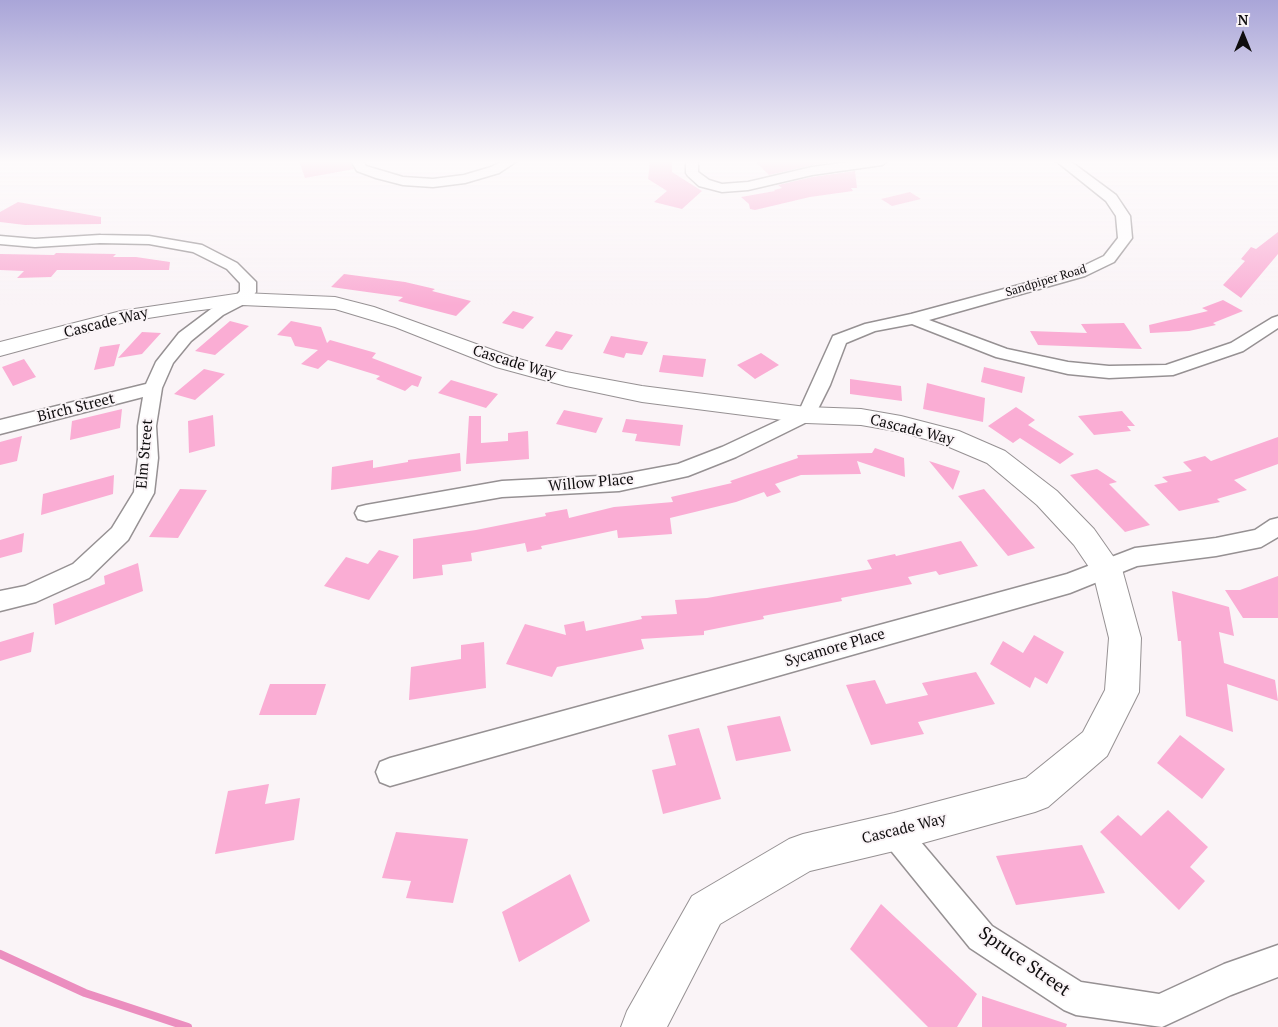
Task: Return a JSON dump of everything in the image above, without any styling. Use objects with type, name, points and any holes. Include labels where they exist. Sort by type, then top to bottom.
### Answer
[{"type":"street","name":"Sandpiper Road","points":[[806,415],[821,385],[839,340],[871,327],[913,319],[1080,273],[1109,259],[1125,238],[1124,216],[1119,209]]},
{"type":"street","points":[[0,240],[35,243],[100,239],[150,240],[197,248],[232,266],[248,282],[248,292],[242,299]]},
{"type":"street","name":"Cascade Way","points":[[0,349],[128,315],[242,299],[302,300],[335,303],[393,320],[504,362],[566,379],[642,394],[806,415],[861,417],[901,424],[950,437],[996,457],[1047,498],[1084,536],[1107,569],[1125,638],[1122,692],[1095,744],[1035,794],[894,832],[804,853],[706,910],[644,1027]]},
{"type":"street","name":"Elm Street","points":[[0,601],[28,595],[81,571],[120,534],[144,492],[148,458],[147,426],[153,388],[165,362],[185,337],[217,312],[242,299]]},
{"type":"street","points":[[913,319],[1002,353],[1068,368],[1109,372],[1167,371],[1237,347],[1278,321]]},
{"type":"street","name":"Birch Street","points":[[0,427],[153,388]]},
{"type":"street","name":"Willow Place","points":[[366,513],[502,489],[619,483],[681,471],[728,452],[806,415]]},
{"type":"street","name":"Sycamore Place","points":[[390,772],[1070,583],[1135,557],[1216,547],[1260,538],[1278,526]]},
{"type":"street","name":"Spruce Street","points":[[894,832],[981,937],[1076,998],[1160,1011],[1224,981],[1278,961]]},
{"type":"building","points":[[6,209],[56,209],[101,217],[101,224],[25,225],[0,222],[0,212]]},
{"type":"building","points":[[1278,232],[1278,254],[1241,298],[1223,285],[1245,261],[1241,259],[1251,247],[1256,249]]},
{"type":"building","points":[[56,253],[116,254],[113,257],[136,257],[170,262],[169,270],[57,270],[51,277],[17,278],[24,271],[0,270],[0,254],[54,255]]},
{"type":"building","points":[[344,274],[405,282],[435,289],[432,291],[471,301],[456,316],[398,301],[403,297],[331,287]]},
{"type":"building","points":[[1223,300],[1243,311],[1213,323],[1216,325],[1189,331],[1150,333],[1149,325],[1208,311],[1202,308]]},
{"type":"building","points":[[513,311],[534,317],[523,329],[502,323]]},
{"type":"building","points":[[230,321],[249,326],[215,355],[195,351]]},
{"type":"building","points":[[291,321],[321,327],[327,343],[330,340],[376,353],[372,358],[422,377],[418,387],[412,385],[405,391],[376,379],[380,376],[328,360],[318,369],[301,364],[318,350],[295,346],[291,337],[277,335]]},
{"type":"building","points":[[1124,323],[1142,349],[1038,345],[1030,331],[1087,333],[1081,324]]},
{"type":"building","points":[[556,331],[573,335],[562,350],[545,346]]},
{"type":"building","points":[[142,332],[161,333],[142,354],[118,358]]},
{"type":"building","points":[[611,336],[648,342],[642,355],[626,353],[624,358],[603,353]]},
{"type":"building","points":[[120,344],[114,366],[94,370],[100,347]]},
{"type":"building","points":[[761,353],[779,365],[755,379],[737,365]]},
{"type":"building","points":[[663,355],[706,359],[703,377],[659,372]]},
{"type":"building","points":[[24,359],[36,377],[13,386],[2,367]]},
{"type":"building","points":[[984,367],[1025,377],[1022,393],[981,382]]},
{"type":"building","points":[[204,369],[225,374],[195,400],[174,394]]},
{"type":"building","points":[[850,379],[901,386],[902,401],[850,394]]},
{"type":"building","points":[[451,380],[498,394],[486,408],[438,393]]},
{"type":"building","points":[[927,383],[985,398],[983,422],[923,409]]},
{"type":"building","points":[[1016,407],[1035,420],[1028,425],[1074,454],[1060,464],[1020,438],[1013,443],[988,426]]},
{"type":"building","points":[[122,409],[120,428],[70,440],[72,421]]},
{"type":"building","points":[[564,410],[603,418],[596,433],[556,424]]},
{"type":"building","points":[[1122,411],[1135,426],[1127,426],[1131,431],[1094,435],[1078,416]]},
{"type":"building","points":[[213,415],[215,446],[189,453],[188,421]]},
{"type":"building","points":[[469,416],[481,416],[481,443],[508,441],[508,433],[528,431],[529,459],[466,464]]},
{"type":"building","points":[[626,419],[683,425],[680,446],[635,441],[637,434],[622,432]]},
{"type":"building","points":[[22,436],[17,461],[0,465],[0,442]]},
{"type":"building","points":[[1278,437],[1278,464],[1234,480],[1247,490],[1217,499],[1220,502],[1179,511],[1154,485],[1168,482],[1162,477],[1192,471],[1183,462],[1205,456],[1211,461]]},
{"type":"building","points":[[875,448],[904,458],[905,477],[857,461],[861,474],[801,475],[775,484],[781,492],[767,497],[764,492],[736,502],[670,518],[672,534],[618,538],[617,530],[541,546],[542,549],[527,552],[525,543],[471,553],[472,561],[442,565],[443,575],[413,579],[413,539],[476,530],[546,516],[545,513],[567,509],[569,518],[614,507],[673,502],[671,497],[732,483],[730,481],[798,458],[797,455],[872,453]]},
{"type":"building","points":[[460,453],[461,471],[331,490],[332,467],[373,460],[373,468],[408,462],[408,460]]},
{"type":"building","points":[[929,461],[960,471],[953,490]]},
{"type":"building","points":[[1097,469],[1117,482],[1109,484],[1150,525],[1125,532],[1070,475]]},
{"type":"building","points":[[114,475],[113,494],[41,515],[43,494]]},
{"type":"building","points":[[180,489],[207,490],[178,538],[149,537]]},
{"type":"building","points":[[984,489],[1035,548],[1008,556],[958,496]]},
{"type":"building","points":[[24,533],[22,552],[0,558],[0,540]]},
{"type":"building","points":[[961,541],[978,566],[939,575],[936,571],[908,577],[912,584],[841,598],[842,601],[763,616],[764,619],[704,631],[704,635],[641,639],[644,649],[557,667],[552,677],[506,664],[525,624],[566,635],[564,625],[584,621],[586,631],[642,619],[641,616],[677,614],[675,600],[707,598],[872,569],[867,560],[895,554],[896,556]]},
{"type":"building","points":[[379,550],[399,556],[369,600],[324,586],[346,557],[368,564]]},
{"type":"building","points":[[138,563],[143,591],[55,625],[53,604],[105,584],[104,576]]},
{"type":"building","points":[[1278,576],[1278,618],[1243,618],[1225,590],[1240,590]]},
{"type":"building","points":[[1172,591],[1229,607],[1234,636],[1219,632],[1224,663],[1275,680],[1278,701],[1227,684],[1233,732],[1186,716],[1181,641],[1178,641]]},
{"type":"building","points":[[34,632],[31,652],[0,661],[0,642]]},
{"type":"building","points":[[1034,635],[1064,652],[1047,684],[1035,677],[1030,688],[990,664],[1003,641],[1023,653]]},
{"type":"building","points":[[484,642],[486,688],[409,700],[411,667],[461,659],[461,645]]},
{"type":"building","points":[[976,672],[995,704],[918,722],[924,734],[871,745],[846,685],[875,680],[886,704],[928,695],[922,683]]},
{"type":"building","points":[[270,684],[326,684],[316,715],[259,715]]},
{"type":"building","points":[[780,716],[791,751],[736,761],[727,726]]},
{"type":"building","points":[[699,728],[721,799],[663,814],[652,770],[676,765],[668,735]]},
{"type":"building","points":[[1180,735],[1225,769],[1202,799],[1157,763]]},
{"type":"building","points":[[269,784],[265,804],[300,798],[294,840],[215,854],[228,791]]},
{"type":"building","points":[[1168,810],[1208,847],[1190,867],[1205,881],[1179,910],[1100,832],[1118,815],[1141,836]]},
{"type":"building","points":[[396,832],[468,839],[453,903],[406,898],[411,881],[382,878]]},
{"type":"building","points":[[1082,845],[1105,893],[1016,905],[996,856]]},
{"type":"building","points":[[570,874],[590,921],[519,962],[502,912]]},
{"type":"building","points":[[881,904],[977,994],[957,1027],[928,1027],[850,949]]},
{"type":"building","points":[[982,996],[1067,1024],[1066,1027],[982,1027]]},
{"type":"waterway","points":[[0,954],[85,993],[188,1027]]}]
